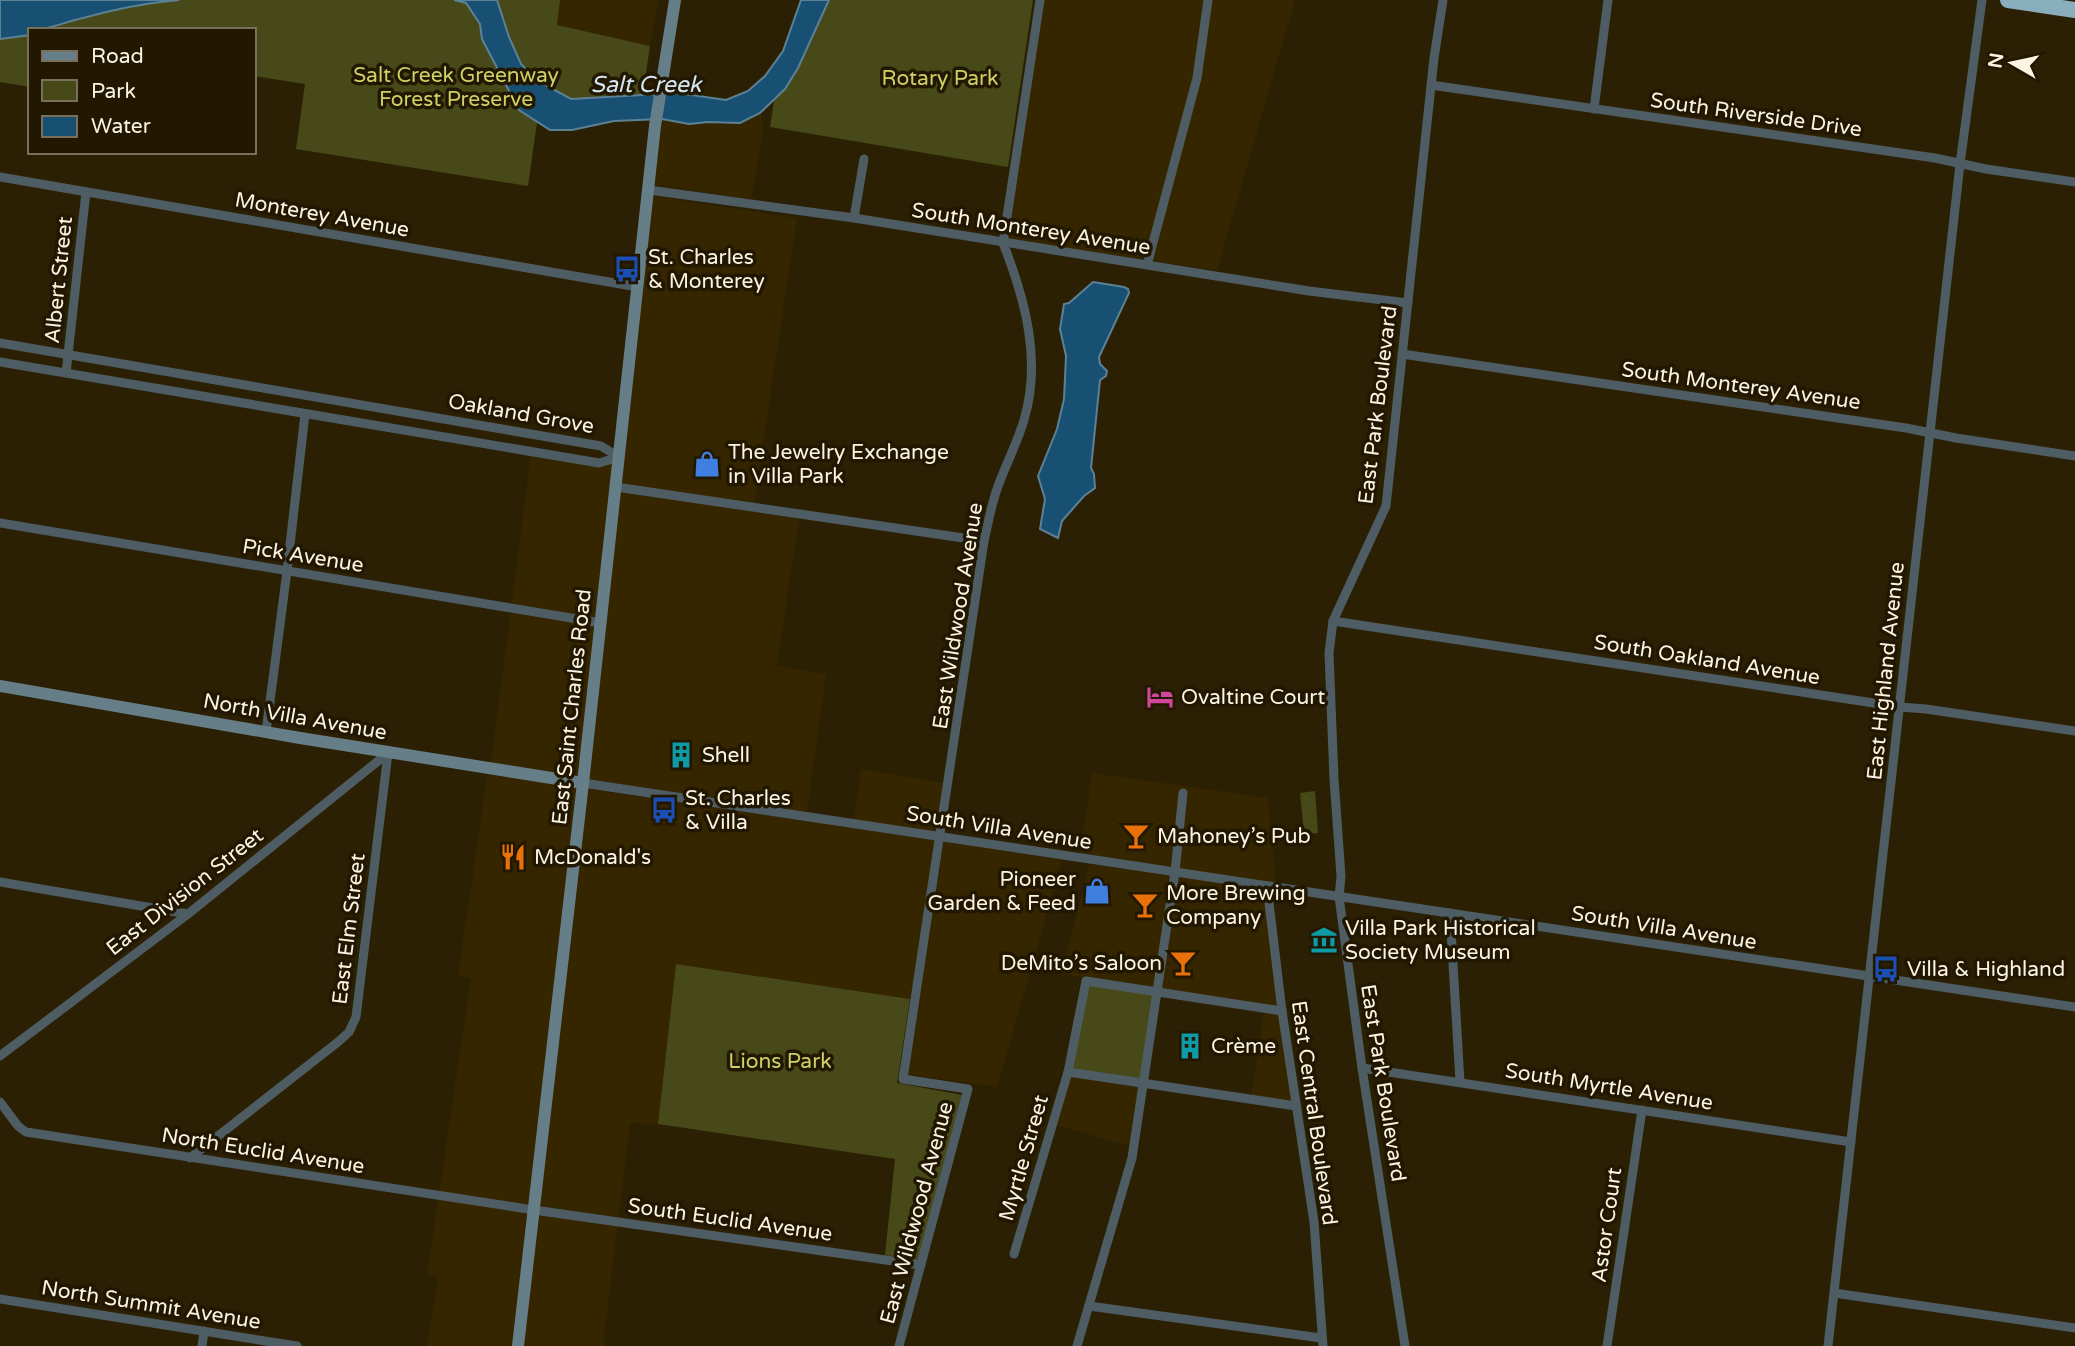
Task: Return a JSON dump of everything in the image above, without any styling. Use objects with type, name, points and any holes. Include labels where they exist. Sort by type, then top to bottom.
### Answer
[{"type":"highway","points":[[2008,0],[2075,10]]},
{"type":"main road","name":"East Saint Charles Road","points":[[518,1346],[655,125],[675,0]]},
{"type":"main road","name":"North Villa Avenue","points":[[0,686],[388,753],[583,783]]},
{"type":"street","name":"East Wildwood Avenue","points":[[899,1346],[968,1089],[903,1079],[984,541],[997,490],[1024,421],[1031,385],[1032,361],[1028,324],[1014,270],[1003,243],[1040,0]]},
{"type":"street","points":[[1147,265],[1196,78],[1208,0]]},
{"type":"street","name":"East Park Boulevard","points":[[1405,1346],[1362,1068],[1339,897],[1341,876],[1329,667],[1333,621],[1386,506],[1431,85],[1443,0]]},
{"type":"street","points":[[1594,109],[1608,0]]},
{"type":"street","name":"East Highland Avenue","points":[[1828,1346],[1960,163],[1982,0]]},
{"type":"street","name":"South Riverside Drive","points":[[1431,85],[2075,182]]},
{"type":"street","points":[[854,218],[864,159]]},
{"type":"street","name":"Monterey Avenue","points":[[0,177],[638,287]]},
{"type":"street","name":"South Monterey Avenue","points":[[649,190],[854,218],[1003,243],[1408,303]]},
{"type":"street","name":"Albert Street","points":[[66,373],[86,192]]},
{"type":"street","name":"Oakland Grove","points":[[0,343],[589,443],[601,446],[619,457]]},
{"type":"street","name":"South Monterey Avenue","points":[[1402,354],[1892,426],[2075,456]]},
{"type":"street","name":"Oakland Grove","points":[[0,362],[599,463],[619,457]]},
{"type":"street","points":[[266,732],[305,414]]},
{"type":"street","points":[[616,487],[984,541]]},
{"type":"street","name":"Pick Avenue","points":[[0,523],[601,623]]},
{"type":"street","name":"South Oakland Avenue","points":[[1333,621],[2075,731]]},
{"type":"street","name":"East Division Street","points":[[0,1056],[188,914],[388,753]]},
{"type":"street","name":"East Elm Street","points":[[190,1158],[349,1032],[359,1004],[388,753]]},
{"type":"street","name":"South Villa Avenue","points":[[583,783],[2075,1007]]},
{"type":"street","points":[[1077,1346],[1132,1157],[1175,872],[1183,793]]},
{"type":"street","points":[[0,882],[188,914]]},
{"type":"street","name":"East Central Boulevard","points":[[1267,886],[1282,1011],[1314,1222],[1322,1342]]},
{"type":"street","points":[[1450,913],[1460,1083]]},
{"type":"street","name":"Myrtle Street","points":[[1014,1254],[1068,1072],[1086,981],[1157,992]]},
{"type":"street","points":[[1157,992],[1282,1011]]},
{"type":"street","name":"South Myrtle Avenue","points":[[1362,1068],[1852,1142]]},
{"type":"street","points":[[1068,1072],[1296,1106]]},
{"type":"street","name":"North Euclid Avenue","points":[[0,1102],[18,1126],[26,1132],[534,1210]]},
{"type":"street","name":"Astor Court","points":[[1607,1346],[1642,1110]]},
{"type":"street","name":"South Euclid Avenue","points":[[534,1210],[921,1265]]},
{"type":"street","points":[[1834,1293],[2075,1328]]},
{"type":"street","name":"North Summit Avenue","points":[[0,1299],[297,1346]]},
{"type":"street","points":[[1089,1306],[1322,1342]]},
{"type":"street","points":[[202,1346],[204,1331]]},
{"type":"shaded area","points":[[560,0],[658,0],[650,46],[557,25]]},
{"type":"shaded area","points":[[1044,0],[1295,0],[1217,270],[1008,240]]},
{"type":"shaded area","points":[[760,113],[764,126],[751,199],[654,185],[662,119],[689,124],[740,123]]},
{"type":"shaded area","points":[[653,196],[797,218],[754,503],[621,483]]},
{"type":"shaded area","points":[[532,448],[614,461],[580,778],[491,764]]},
{"type":"shaded area","points":[[619,491],[799,518],[777,666],[826,674],[807,812],[588,779]]},
{"type":"shaded area","points":[[861,769],[945,783],[937,833],[854,819]]},
{"type":"shaded area","points":[[488,770],[579,785],[514,1346],[427,1346],[438,1277],[427,1275],[471,978],[458,976]]},
{"type":"shaded area","points":[[1092,773],[1268,798],[1276,884],[1080,854]]},
{"type":"shaded area","points":[[587,789],[936,840],[910,999],[676,964],[658,1124],[630,1123],[603,1346],[522,1346]]},
{"type":"shaded area","points":[[944,841],[1062,860],[997,1087],[908,1074]]},
{"type":"shaded area","points":[[1090,864],[1264,889],[1279,1008],[1061,974]]},
{"type":"shaded area","points":[[1264,1011],[1278,1013],[1293,1103],[1251,1097]]},
{"type":"shaded area","points":[[1070,1076],[1143,1088],[1134,1147],[1055,1125]]},
{"type":"green space","name":"Salt Creek Greenway Forest Preserve","points":[[0,0],[560,0],[557,25],[650,46],[639,120],[612,121],[565,130],[537,122],[528,186],[296,149],[305,84],[256,76],[256,28],[28,28],[28,87],[0,82]]},
{"type":"green space","name":"Rotary Park","points":[[829,0],[1033,0],[1008,167],[770,127],[774,101],[798,68]]},
{"type":"green space","points":[[1315,791],[1318,833],[1304,834],[1300,793]]},
{"type":"green space","name":"Lions Park","points":[[676,964],[910,999],[897,1083],[962,1095],[918,1260],[885,1255],[895,1159],[658,1124]]},
{"type":"green space","points":[[1088,985],[1154,995],[1141,1080],[1072,1070]]},
{"type":"water","points":[[0,0],[179,0],[119,9],[46,28],[28,28],[28,35],[0,39]]},
{"type":"water","points":[[454,0],[497,0],[521,64],[538,81],[571,99],[678,93],[726,100],[748,91],[765,76],[783,51],[801,0],[829,0],[798,68],[785,89],[760,113],[740,123],[689,124],[662,119],[614,121],[572,130],[550,130],[519,110],[482,39],[480,24],[466,3]]},
{"type":"water","points":[[1093,282],[1124,287],[1129,293],[1099,357],[1100,364],[1107,371],[1106,376],[1100,380],[1091,468],[1095,488],[1084,496],[1062,521],[1058,538],[1040,529],[1045,499],[1038,476],[1057,429],[1064,399],[1066,356],[1060,329],[1064,304],[1069,303]]},
{"type":"place","name":"St. Charles & Monterey","points":[[627,269]]},
{"type":"place","name":"The Jewelry Exchange in Villa Park","points":[[707,464]]},
{"type":"place","name":"Ovaltine Court","points":[[1160,697]]},
{"type":"place","name":"Shell","points":[[681,755]]},
{"type":"place","name":"St. Charles & Villa","points":[[664,810]]},
{"type":"place","name":"Mahoney’s Pub","points":[[1136,836]]},
{"type":"place","name":"McDonald's","points":[[513,857]]},
{"type":"place","name":"Pioneer Garden & Feed","points":[[1097,891]]},
{"type":"place","name":"More Brewing Company","points":[[1145,905]]},
{"type":"place","name":"Villa Park Historical Society Museum","points":[[1324,940]]},
{"type":"place","name":"DeMito’s Saloon","points":[[1183,963]]},
{"type":"place","name":"Villa & Highland","points":[[1886,969]]},
{"type":"place","name":"Crème","points":[[1190,1046]]},
{"type":"water label","name":"Salt Creek","points":[[646,85]]}]
